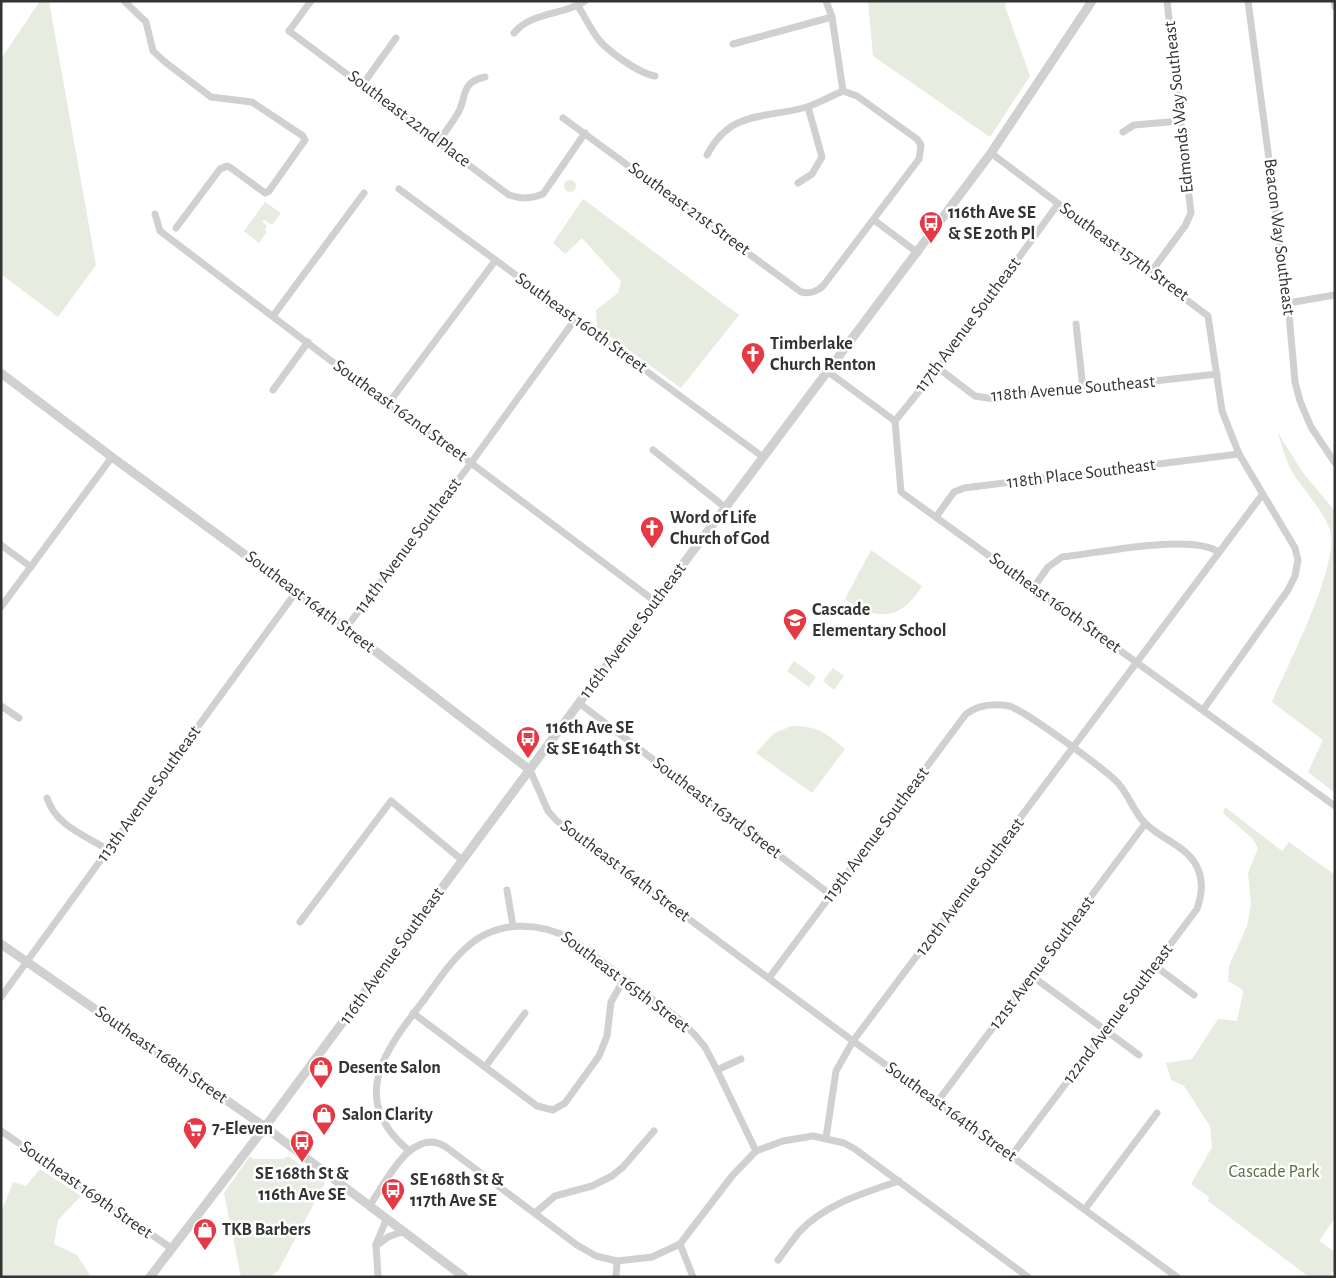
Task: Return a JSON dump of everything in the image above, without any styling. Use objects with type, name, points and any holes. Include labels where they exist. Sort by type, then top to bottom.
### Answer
[{"type":"street","points":[[124,1],[146,22],[154,51],[165,62],[211,97],[252,102],[303,136],[305,140],[268,191],[264,193],[231,168],[227,166],[220,169],[176,228]]},
{"type":"street","name":"Southeast 22nd Place","points":[[311,1],[290,31],[364,84],[508,195],[519,198],[532,198],[543,194],[585,133]]},
{"type":"street","points":[[514,33],[522,25],[534,18],[578,6],[585,1]]},
{"type":"street","points":[[826,1],[832,17],[843,91]]},
{"type":"street","name":"116th Avenue Southeast","points":[[150,1277],[265,1127],[579,703],[918,252],[991,153],[1092,1]]},
{"type":"street","name":"Edmonds Way Southeast","points":[[1151,272],[1185,226],[1191,213],[1167,1]]},
{"type":"street","name":"Beacon Way Southeast","points":[[1248,1],[1288,303],[1295,382],[1300,401],[1311,427],[1335,463]]},
{"type":"street","points":[[1334,1],[1335,8]]},
{"type":"street","points":[[578,6],[604,44],[645,75],[655,76]]},
{"type":"street","points":[[733,44],[832,17]]},
{"type":"street","points":[[364,84],[396,38]]},
{"type":"street","points":[[439,141],[459,112],[464,92],[476,79],[485,77]]},
{"type":"street","points":[[707,155],[721,133],[733,124],[750,118],[808,106],[843,91],[857,96],[917,139],[921,145],[919,158],[874,220],[918,252]]},
{"type":"street","points":[[798,183],[812,174],[822,157],[808,106]]},
{"type":"street","name":"Southeast 21st Street","points":[[563,118],[801,292],[808,294],[823,286],[874,220]]},
{"type":"street","points":[[1123,132],[1134,125],[1180,122]]},
{"type":"street","name":"Southeast 157th Street","points":[[991,153],[1208,316],[1217,374]]},
{"type":"street","name":"Southeast 160th Street","points":[[399,190],[763,457]]},
{"type":"street","points":[[273,316],[364,193]]},
{"type":"street","name":"117th Avenue Southeast","points":[[895,421],[938,368],[1058,204]]},
{"type":"street","name":"Southeast 162nd Street","points":[[155,214],[160,231],[388,404],[471,463],[656,602]]},
{"type":"street","points":[[388,404],[495,261]]},
{"type":"street","points":[[1288,303],[1335,295]]},
{"type":"street","name":"114th Avenue Southeast","points":[[346,628],[471,463],[576,318]]},
{"type":"street","points":[[1076,324],[1083,389]]},
{"type":"street","points":[[273,390],[308,342]]},
{"type":"street","name":"118th Avenue Southeast","points":[[938,368],[975,396],[985,399],[1217,374]]},
{"type":"street","points":[[827,371],[895,421]]},
{"type":"street","name":"Southeast 164th Street","points":[[1,373],[112,457],[346,628],[530,770],[548,810],[557,821],[853,1041],[938,1101],[1177,1277]]},
{"type":"street","points":[[1203,710],[1288,590],[1295,576],[1298,560],[1290,537],[1262,495],[1239,454],[1222,411],[1217,374]]},
{"type":"street","name":"Southeast 160th Street","points":[[895,421],[901,492],[1335,806]]},
{"type":"street","points":[[653,450],[726,508]]},
{"type":"street","name":"118th Place Southeast","points":[[936,517],[954,492],[964,488],[1239,454]]},
{"type":"street","points":[[1,607],[112,457]]},
{"type":"street","name":"120th Avenue Southeast","points":[[826,1138],[836,1071],[853,1041],[1262,495]]},
{"type":"street","points":[[1034,587],[1048,567],[1062,558],[1182,543],[1207,545],[1219,552]]},
{"type":"street","points":[[1,545],[31,567]]},
{"type":"street","name":"113th Avenue Southeast","points":[[1,997],[296,592]]},
{"type":"street","name":"Southeast 163rd Street","points":[[579,703],[832,895]]},
{"type":"street","name":"119th Avenue Southeast","points":[[769,978],[966,714],[974,708],[991,704],[1010,707],[1022,712],[1073,749]]},
{"type":"street","points":[[1,706],[19,718]]},
{"type":"street","points":[[1073,749],[1116,782],[1145,824]]},
{"type":"street","points":[[47,798],[53,813],[88,841],[108,850]]},
{"type":"street","points":[[300,922],[391,802],[462,860]]},
{"type":"street","name":"122nd Avenue Southeast","points":[[1012,1155],[1196,909],[1202,894],[1201,879],[1192,858],[1145,824]]},
{"type":"street","name":"121st Avenue Southeast","points":[[938,1101],[1145,824]]},
{"type":"street","points":[[507,890],[513,926]]},
{"type":"street","name":"Southeast 165th Street","points":[[408,1150],[396,1139],[383,1120],[379,1108],[377,1084],[386,1051],[413,1013],[466,947],[491,932],[513,926],[537,927],[562,934],[687,1026],[705,1047],[756,1151]]},
{"type":"street","name":"Southeast 168th Street","points":[[1,944],[265,1127],[464,1277]]},
{"type":"street","points":[[1154,965],[1194,995]]},
{"type":"street","points":[[1032,976],[1139,1055]]},
{"type":"street","points":[[413,1013],[537,1106],[553,1110],[565,1103],[599,1056],[607,1036],[611,1002],[624,979]]},
{"type":"street","points":[[485,1067],[525,1013]]},
{"type":"street","points":[[717,1070],[740,1059]]},
{"type":"street","points":[[1085,1209],[1157,1113]]},
{"type":"street","name":"Southeast 169th Street","points":[[1,1131],[171,1248]]},
{"type":"street","points":[[535,1213],[555,1196],[592,1186],[612,1176],[623,1168],[654,1131]]},
{"type":"street","points":[[370,1205],[408,1150],[422,1143],[442,1144],[587,1252],[617,1261],[652,1257],[680,1244],[732,1176],[756,1151],[799,1137],[826,1138],[855,1148],[1028,1277]]},
{"type":"street","points":[[778,1260],[800,1231],[823,1212],[848,1199],[899,1181]]},
{"type":"street","points":[[378,1277],[376,1246],[378,1236],[387,1218]]},
{"type":"street","points":[[376,1246],[388,1237],[404,1231]]},
{"type":"street","points":[[680,1244],[693,1277]]},
{"type":"street","points":[[616,1277],[617,1261]]},
{"type":"green space","points":[[40,1],[49,1],[96,265],[58,317],[1,274],[1,59]]},
{"type":"green space","points":[[868,1],[1006,1],[1005,6],[1030,76],[990,137],[873,56]]},
{"type":"green space","points":[[570,180],[576,186],[570,192],[564,186]]},
{"type":"green space","points":[[583,199],[739,315],[681,388],[597,327],[596,310],[618,293],[621,281],[582,238],[565,254],[553,243]]},
{"type":"green space","points":[[265,202],[281,213],[272,225],[264,220],[262,221],[267,226],[265,230],[267,232],[259,243],[244,231]]},
{"type":"green space","points":[[1278,433],[1304,474],[1335,511],[1335,793],[1308,772],[1323,740],[1272,702],[1310,618],[1319,594],[1331,550],[1331,533],[1328,525],[1320,510],[1291,470]]},
{"type":"green space","points":[[871,550],[922,586],[914,598],[897,611],[877,614],[856,606],[845,599]]},
{"type":"green space","points":[[794,661],[816,677],[809,687],[787,671]]},
{"type":"green space","points":[[833,668],[844,676],[834,690],[823,681]]},
{"type":"green space","points":[[791,726],[808,727],[821,731],[845,749],[812,793],[756,753],[773,734]]},
{"type":"green space","name":"Cascade Park","points":[[1225,807],[1282,851],[1289,842],[1335,875],[1335,1218],[1319,1241],[1335,1252],[1335,1269],[1329,1277],[1309,1277],[1208,1201],[1209,1197],[1191,1184],[1212,1147],[1210,1126],[1184,1086],[1171,1080],[1166,1063],[1192,1059],[1218,1019],[1237,1021],[1243,993],[1242,989],[1228,981],[1229,966],[1247,926],[1251,904],[1248,873],[1258,848],[1252,838],[1223,813]]},
{"type":"green space","points":[[250,1156],[253,1159],[283,1159],[288,1156],[325,1183],[278,1271],[271,1276],[241,1277],[224,1193]]},
{"type":"green space","points":[[40,1169],[81,1196],[58,1220],[54,1244],[77,1255],[91,1277],[1,1277],[1,1213],[13,1182],[26,1186]]},
{"type":"place","name":"116th Ave SE & SE 20th Pl","points":[[931,244]]},
{"type":"place","name":"Timberlake Church Renton","points":[[753,375]]},
{"type":"place","name":"Word of Life Church of God","points":[[652,549]]},
{"type":"place","name":"Cascade Elementary School","points":[[795,641]]},
{"type":"place","name":"116th Ave SE & SE 164th St","points":[[528,759]]},
{"type":"place","name":"Desente Salon","points":[[321,1089]]},
{"type":"place","name":"Salon Clarity","points":[[324,1136]]},
{"type":"place","name":"7-Eleven","points":[[195,1150]]},
{"type":"place","name":"SE 168th St & 116th Ave SE","points":[[302,1163]]},
{"type":"place","name":"SE 168th St & 117th Ave SE","points":[[393,1211]]},
{"type":"place","name":"TKB Barbers","points":[[205,1251]]}]
